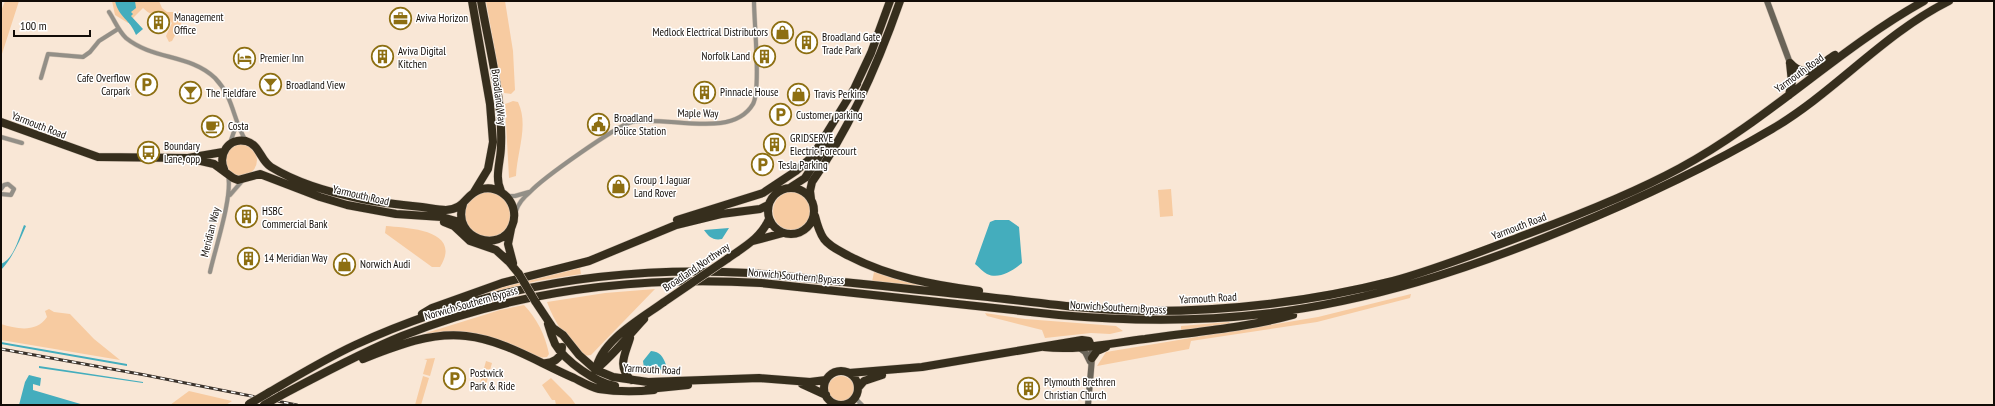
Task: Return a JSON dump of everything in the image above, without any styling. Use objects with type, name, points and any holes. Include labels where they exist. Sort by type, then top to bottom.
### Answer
[{"type":"highway","name":"Broadland Way","points":[[472,1],[490,104],[492,142],[488,169],[473,192]]},
{"type":"highway","name":"Broadland Way","points":[[481,1],[500,112],[502,145],[497,180],[504,193]]},
{"type":"highway","points":[[392,330],[432,308],[502,284],[564,269],[611,252],[676,225],[714,215],[760,208],[768,205],[777,192],[791,187],[805,178],[811,170],[844,114],[890,1]]},
{"type":"highway","points":[[900,1],[888,36],[858,102],[812,182],[810,191],[819,230],[828,243],[840,251],[875,268],[918,281],[1026,298],[1066,306]]},
{"type":"highway","name":"Yarmouth Road","points":[[1066,306],[1150,311],[1224,309],[1298,300],[1396,280],[1490,249],[1594,209],[1680,168],[1725,141],[1854,46],[1924,1]]},
{"type":"highway","name":"Yarmouth Road","points":[[1346,301],[1387,292],[1463,269],[1636,200],[1719,160],[1803,109],[1912,21],[1949,1]]},
{"type":"highway","points":[[1790,63],[1798,70],[1813,70],[1826,60],[1854,46]]},
{"type":"highway","points":[[1789,95],[1792,82],[1790,63]]},
{"type":"highway","points":[[611,252],[664,224],[763,193],[784,179],[812,157],[857,84]]},
{"type":"highway","name":"Yarmouth Road","points":[[1,122],[98,157],[126,159],[188,158],[223,152]]},
{"type":"highway","points":[[226,172],[222,160],[223,152],[228,146],[235,142],[246,141]]},
{"type":"highway","name":"Yarmouth Road","points":[[246,141],[256,148],[271,167],[325,189],[359,199],[440,210],[453,208],[463,204]]},
{"type":"highway","points":[[244,179],[255,174],[260,166],[261,156]]},
{"type":"highway","name":"Yarmouth Road","points":[[188,158],[214,164],[238,180],[244,179]]},
{"type":"highway","name":"Yarmouth Road","points":[[255,174],[268,176],[320,197],[341,203],[396,214],[442,217],[456,221],[475,237],[490,241],[500,248],[516,270],[546,319],[563,335],[576,353],[598,374],[603,383],[612,386],[654,390],[709,381]]},
{"type":"highway","points":[[791,187],[799,189],[812,199]]},
{"type":"highway","points":[[464,227],[460,217],[463,204],[473,192],[487,188],[504,193],[511,201],[515,214]]},
{"type":"highway","points":[[768,205],[769,219],[775,228],[783,233],[790,234],[802,232],[811,224],[815,216]]},
{"type":"highway","points":[[396,214],[448,223],[470,241],[496,250],[508,261]]},
{"type":"highway","name":"Yarmouth Road","points":[[515,214],[508,240],[509,249],[516,270]]},
{"type":"highway","name":"Broadland Northway","points":[[598,360],[628,326],[753,241],[766,227],[769,219]]},
{"type":"highway","points":[[490,241],[500,238],[511,229]]},
{"type":"highway","name":"Broadland Northway","points":[[753,241],[783,233]]},
{"type":"highway","name":"Norwich Southern Bypass","points":[[248,404],[355,345],[449,308],[534,286],[607,275],[703,270],[781,276],[1066,306]]},
{"type":"highway","name":"Norwich Southern Bypass","points":[[264,405],[302,384],[402,336],[448,319],[541,295],[632,283],[703,281],[761,283],[1108,319],[1161,320],[1262,315],[1346,301]]},
{"type":"highway","points":[[1044,347],[1057,349],[1091,346],[1224,328],[1289,316],[1346,301]]},
{"type":"highway","name":"Broadland Northway","points":[[598,374],[612,352],[621,345],[650,312]]},
{"type":"highway","name":"Yarmouth Road","points":[[546,319],[551,335],[562,352],[585,371],[598,374],[632,380],[709,381],[759,378],[810,382],[826,380]]},
{"type":"highway","points":[[539,362],[552,362],[558,358],[562,352],[562,345],[554,328]]},
{"type":"highway","name":"Broadland Northway","points":[[631,333],[622,366],[626,375],[632,380]]},
{"type":"highway","points":[[302,384],[387,350],[418,340],[442,335],[483,338],[502,344],[599,389],[634,392],[654,390]]},
{"type":"highway","points":[[910,369],[849,373],[838,371],[833,373],[826,380],[824,386],[826,395],[833,402],[844,404],[855,398],[858,388],[864,381],[874,377],[910,369],[1044,347],[1056,343],[1082,340],[1088,341],[1091,346]]},
{"type":"highway","points":[[1091,360],[1100,349],[1126,341]]},
{"type":"highway","points":[[576,379],[598,374],[598,360],[587,362]]},
{"type":"highway","points":[[849,373],[854,378],[858,388]]},
{"type":"highway","name":"Yarmouth Road","points":[[794,381],[818,390],[826,395]]},
{"type":"street","name":"Maple Way","points":[[515,214],[517,206],[530,192],[580,154],[625,125],[645,122],[723,123],[742,116],[752,104],[757,90],[754,1]]},
{"type":"street","points":[[1767,1],[1790,63]]},
{"type":"street","points":[[109,12],[118,29],[130,40],[146,50],[160,56],[188,62],[213,77],[228,95],[246,141]]},
{"type":"street","points":[[41,78],[48,54],[83,56],[90,52],[99,41],[118,29]]},
{"type":"street","points":[[228,146],[238,122]]},
{"type":"street","points":[[1,137],[22,143]]},
{"type":"street","name":"Meridian Way","points":[[210,272],[229,197],[230,182],[226,172]]},
{"type":"street","name":"Meridian Way","points":[[229,197],[244,179]]},
{"type":"street","points":[[1,189],[4,185],[8,184],[13,186],[14,189],[11,195],[1,194]]},
{"type":"street","name":"Maple Way","points":[[504,193],[515,196],[530,192]]},
{"type":"street","points":[[1088,405],[1091,346]]},
{"type":"street","points":[[1078,347],[1087,354],[1091,360]]},
{"type":"street","points":[[855,398],[862,405]]},
{"type":"shaded area","points":[[5,1],[19,1],[1,57],[1,11]]},
{"type":"shaded area","points":[[112,1],[159,1],[162,8],[167,12],[182,12],[181,24],[172,41],[169,42],[166,36],[172,23],[169,20],[151,14],[143,8],[128,23],[115,15]]},
{"type":"shaded area","points":[[486,1],[505,1],[513,51],[515,90],[511,94],[504,93],[502,89]]},
{"type":"shaded area","points":[[513,101],[518,102],[521,111],[522,139],[516,176],[509,178],[505,104]]},
{"type":"shaded area","points":[[241,144],[252,149],[257,160],[252,171],[241,176],[230,171],[225,160],[230,149]]},
{"type":"shaded area","points":[[1171,189],[1173,216],[1160,217],[1158,190]]},
{"type":"shaded area","points":[[488,192],[501,196],[507,202],[511,215],[507,228],[501,234],[488,238],[475,234],[469,228],[465,215],[469,202],[475,196]]},
{"type":"shaded area","points":[[788,192],[796,192],[806,197],[810,204],[810,218],[806,225],[796,230],[788,230],[778,225],[776,222],[773,215],[773,207],[778,197],[781,195]]},
{"type":"shaded area","points":[[386,226],[419,230],[430,233],[439,238],[444,245],[445,255],[440,267],[432,267],[385,233]]},
{"type":"shaded area","points":[[580,268],[581,274],[537,281],[484,294],[484,292]]},
{"type":"shaded area","points":[[874,272],[902,281],[947,290],[872,282]]},
{"type":"shaded area","points":[[655,289],[591,355],[584,356],[562,331],[553,317],[547,302],[605,293]]},
{"type":"shaded area","points":[[1411,294],[1410,298],[1317,322],[1191,341],[1189,349],[1097,366],[1106,352],[1318,317]]},
{"type":"shaded area","points":[[524,305],[537,321],[543,333],[549,354],[547,357],[535,356],[501,342],[427,336],[426,333],[500,310]]},
{"type":"shaded area","points":[[49,309],[54,312],[70,314],[94,339],[120,360],[1,340],[1,324],[20,328],[32,328],[43,322],[47,317],[45,311]]},
{"type":"shaded area","points":[[985,313],[1025,319],[1116,326],[1123,331],[1110,334],[1091,333],[1045,338],[1042,330],[987,316]]},
{"type":"shaded area","points":[[1229,322],[1231,324],[1181,333],[1181,326]]},
{"type":"shaded area","points":[[435,358],[430,376],[423,374],[427,360],[424,359]]},
{"type":"shaded area","points":[[486,361],[492,363],[484,392],[478,390]]},
{"type":"shaded area","points":[[423,376],[429,378],[421,405],[415,405]]},
{"type":"shaded area","points":[[841,376],[850,380],[854,389],[850,398],[841,402],[832,398],[828,389],[832,380]]},
{"type":"shaded area","points":[[551,378],[576,405],[556,405],[555,400],[552,400],[542,385]]},
{"type":"shaded area","points":[[189,391],[232,401],[226,405],[170,405]]},
{"type":"water","points":[[115,1],[135,1],[136,8],[131,12],[133,14],[131,16],[143,29],[136,35],[131,25],[119,11]]},
{"type":"water","points":[[995,220],[1009,220],[1019,227],[1022,263],[1011,271],[1001,275],[992,276],[984,272],[975,264],[990,222]]},
{"type":"water","points":[[24,225],[26,226],[14,252],[18,241]]},
{"type":"water","points":[[729,228],[722,239],[711,238],[704,230]]},
{"type":"water","points":[[13,253],[1,270],[1,264],[6,261]]},
{"type":"water","points":[[1,342],[127,364],[127,366],[1,344]]},
{"type":"water","points":[[651,351],[659,353],[664,359],[666,365],[662,370],[644,368],[643,361]]},
{"type":"water","points":[[39,366],[143,382],[143,383],[39,368]]},
{"type":"water","points":[[29,375],[41,378],[40,386],[33,384],[33,390],[84,405],[19,405],[25,382]]},
{"type":"railway","points":[[1,349],[145,375],[297,405]]},
{"type":"place","name":"Aviva Horizon","points":[[401,18]]},
{"type":"place","name":"Management Office","points":[[159,23]]},
{"type":"place","name":"Medlock Electrical Distributors","points":[[783,32]]},
{"type":"place","name":"Broadland Gate Trade Park","points":[[807,43]]},
{"type":"place","name":"Norfolk Land","points":[[765,56]]},
{"type":"place","name":"Aviva Digital Kitchen","points":[[382,57]]},
{"type":"place","name":"Premier Inn","points":[[244,58]]},
{"type":"place","name":"Cafe Overflow Carpark","points":[[146,84]]},
{"type":"place","name":"Broadland View","points":[[270,85]]},
{"type":"place","name":"Pinnacle House","points":[[705,92]]},
{"type":"place","name":"The Fieldfare","points":[[190,93]]},
{"type":"place","name":"Travis Perkins","points":[[799,94]]},
{"type":"place","name":"Customer parking","points":[[781,115]]},
{"type":"place","name":"Broadland Police Station","points":[[599,124]]},
{"type":"place","name":"Costa","points":[[212,126]]},
{"type":"place","name":"GRIDSERVE Electric Forecourt","points":[[775,144]]},
{"type":"place","name":"Boundary Lane, opp","points":[[148,152]]},
{"type":"place","name":"Tesla Parking","points":[[762,165]]},
{"type":"place","name":"Group 1 Jaguar Land Rover","points":[[618,186]]},
{"type":"place","name":"HSBC Commercial Bank","points":[[247,217]]},
{"type":"place","name":"14 Meridian Way","points":[[248,258]]},
{"type":"place","name":"Norwich Audi","points":[[344,264]]},
{"type":"place","name":"Postwick Park & Ride","points":[[455,379]]},
{"type":"place","name":"Plymouth Brethren Christian Church","points":[[1029,388]]}]
